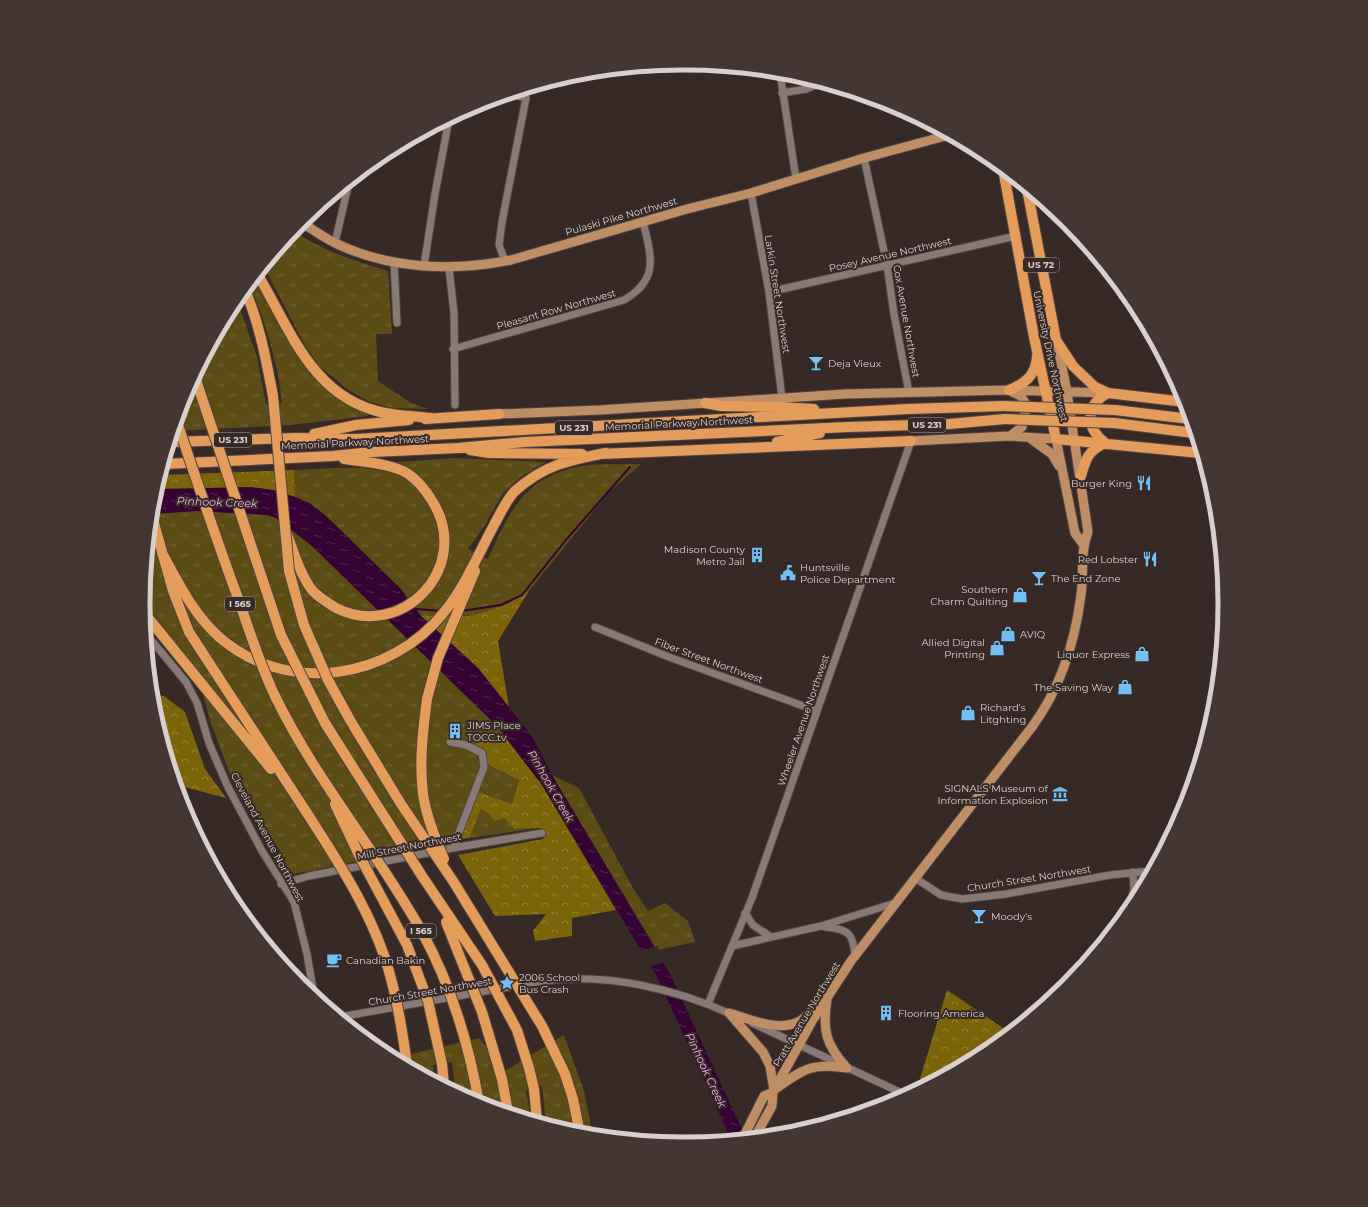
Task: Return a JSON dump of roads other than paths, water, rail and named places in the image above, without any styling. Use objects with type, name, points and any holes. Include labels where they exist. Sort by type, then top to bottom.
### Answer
[{"type":"highway","name":"University Drive Northwest","points":[[1005,177],[1037,350],[1047,391],[1056,439]]},
{"type":"highway","name":"University Drive Northwest","points":[[1028,196],[1056,340]]},
{"type":"highway","points":[[261,280],[304,356],[315,372],[335,391],[360,404],[384,413],[431,418]]},
{"type":"highway","points":[[248,297],[253,309],[262,342],[273,396],[289,571],[304,625],[328,680],[350,720],[401,804],[453,881],[542,1026],[565,1074],[573,1100],[578,1127]]},
{"type":"highway","points":[[243,303],[262,342]]},
{"type":"highway","name":"US 72","points":[[1056,340],[1073,366],[1096,387],[1108,393],[1178,401]]},
{"type":"highway","points":[[1009,390],[1029,379],[1035,367],[1037,350]]},
{"type":"highway","name":"I 565","points":[[198,385],[281,635],[325,723],[422,876],[451,933],[482,1012],[502,1079],[507,1107]]},
{"type":"highway","points":[[1105,443],[1097,436],[1092,425],[1091,418],[1094,403],[1108,393]]},
{"type":"highway","points":[[705,403],[721,406],[778,407],[852,412]]},
{"type":"highway","name":"Memorial Parkway Northwest","points":[[176,442],[296,438],[356,439],[852,412],[1004,406],[1115,410],[1184,419]]},
{"type":"highway","points":[[296,438],[356,426],[431,418],[499,414]]},
{"type":"highway","name":"Memorial Parkway Northwest","points":[[169,464],[333,456],[525,442],[848,427],[948,424],[1005,419],[1114,423],[1189,432]]},
{"type":"highway","points":[[749,448],[848,427]]},
{"type":"highway","name":"I 565","points":[[180,430],[216,538],[275,695],[322,777],[368,844],[423,933],[448,989],[471,1060],[477,1095]]},
{"type":"highway","points":[[1056,439],[1195,452]]},
{"type":"highway","points":[[458,448],[496,453],[606,454],[911,441]]},
{"type":"highway","points":[[1081,476],[1087,457],[1094,448],[1105,443]]},
{"type":"highway","points":[[453,881],[433,833],[423,795],[421,744],[427,699],[438,658],[480,553],[491,530],[514,492],[546,469],[572,460],[606,454]]},
{"type":"highway","points":[[284,525],[299,566],[312,589],[324,600],[339,609],[366,615],[385,614],[402,608],[425,592],[435,578],[441,564],[445,548],[444,532],[440,515],[432,500],[421,486],[404,472],[383,465],[333,456]]},
{"type":"highway","points":[[156,530],[162,553],[189,632],[305,810],[358,896],[390,974],[406,1059]]},
{"type":"highway","points":[[162,553],[194,608],[210,628],[225,642],[242,653],[265,664],[289,671],[314,674],[339,673],[364,668],[409,646],[428,630],[452,602],[480,553]]},
{"type":"highway","points":[[151,621],[305,810]]},
{"type":"highway","points":[[322,777],[360,857],[407,945],[428,1001],[442,1064],[443,1080]]},
{"type":"highway","points":[[422,876],[482,966],[517,1030],[534,1089],[537,1116]]},
{"type":"main road","name":"Pulaski Pike Northwest","points":[[307,226],[335,243],[394,262],[449,268],[483,266],[643,221],[751,193],[864,158],[943,137]]},
{"type":"main road","name":"University Drive Northwest","points":[[895,903],[1025,737],[1048,701],[1059,679],[1072,642],[1081,596],[1083,544],[1088,532],[1081,476],[1067,392],[1056,340]]},
{"type":"main road","points":[[1009,390],[1021,396],[1025,403],[1025,416],[1022,428],[1009,436]]},
{"type":"main road","points":[[499,414],[600,410],[782,398],[909,393],[1009,390],[1108,393]]},
{"type":"main road","points":[[911,441],[1009,436],[1056,439]]},
{"type":"main road","points":[[1029,437],[1052,454],[1063,472]]},
{"type":"main road","name":"University Drive Northwest","points":[[1056,439],[1075,533],[1083,544]]},
{"type":"main road","name":"Pratt Avenue Northwest","points":[[745,1133],[764,1096],[774,1091],[798,1045],[828,995],[855,955],[895,903]]},
{"type":"main road","points":[[729,1013],[774,1025],[792,1024],[806,1017],[828,995]]},
{"type":"main road","points":[[828,995],[825,1022],[829,1044],[847,1068]]},
{"type":"main road","points":[[729,1013],[763,1052],[770,1066],[774,1091],[772,1106],[758,1131]]},
{"type":"main road","points":[[774,1091],[797,1073],[810,1068],[820,1065],[847,1068]]},
{"type":"street","points":[[781,79],[796,179]]},
{"type":"street","points":[[782,93],[806,89],[813,86]]},
{"type":"street","points":[[505,261],[499,245],[502,222],[526,98],[519,96]]},
{"type":"street","points":[[424,266],[448,125]]},
{"type":"street","name":"Cox Avenue Northwest","points":[[864,158],[887,265],[894,314],[909,393]]},
{"type":"street","points":[[335,243],[348,189]]},
{"type":"street","name":"Larkin Street Northwest","points":[[751,193],[769,292],[782,398]]},
{"type":"street","name":"Pleasant Row Northwest","points":[[454,349],[624,300],[635,293],[646,281],[650,269],[650,253],[643,221]]},
{"type":"street","name":"Posey Avenue Northwest","points":[[769,292],[1016,236]]},
{"type":"street","points":[[394,262],[397,323]]},
{"type":"street","points":[[449,268],[454,313],[455,405]]},
{"type":"street","name":"Wheeler Avenue Northwest","points":[[708,1004],[745,914],[911,441]]},
{"type":"street","name":"Fiber Street Northwest","points":[[594,627],[669,657],[817,711]]},
{"type":"street","name":"Cleveland Avenue Northwest","points":[[152,642],[186,682],[197,703],[209,743],[227,785],[281,884],[294,902],[307,954],[313,986]]},
{"type":"street","points":[[450,742],[466,745],[482,753],[484,766],[453,848]]},
{"type":"street","name":"Mill Street Northwest","points":[[281,884],[309,876],[453,848],[542,833]]},
{"type":"street","name":"Church Street Northwest","points":[[915,878],[941,895],[962,899],[1006,894],[1133,872],[1145,871]]},
{"type":"street","points":[[1133,872],[1134,890]]},
{"type":"street","points":[[732,946],[821,926],[895,903]]},
{"type":"street","points":[[745,914],[753,926],[771,937]]},
{"type":"street","points":[[821,926],[842,930],[849,934],[853,941],[855,955]]},
{"type":"street","name":"Church Street Northwest","points":[[346,1016],[542,981],[594,978],[628,983],[708,1004],[898,1091]]},
{"type":"water","name":"Pinhook Creek","points":[[252,487],[273,490],[308,502],[325,515],[401,589],[421,616],[478,668],[533,738],[552,775],[670,974],[744,1133],[729,1135],[657,977],[542,785],[498,727],[312,546],[276,518],[267,515],[197,511],[159,514],[163,489]]},
{"type":"waterway","points":[[461,611],[501,605],[522,595],[565,541],[630,467]]},
{"type":"waterway","points":[[416,609],[441,611]]},
{"type":"place","name":"Deja Vieux","points":[[816,363]]},
{"type":"place","name":"Burger King","points":[[1144,483]]},
{"type":"place","name":"Madison County Metro Jail","points":[[757,555]]},
{"type":"place","name":"Red Lobster","points":[[1150,559]]},
{"type":"place","name":"Huntsville Police Department","points":[[788,573]]},
{"type":"place","name":"The End Zone","points":[[1039,578]]},
{"type":"place","name":"Southern Charm Quilting","points":[[1020,595]]},
{"type":"place","name":"AVIQ","points":[[1008,634]]},
{"type":"place","name":"Allied Digital Printing","points":[[997,648]]},
{"type":"place","name":"Liquor Express","points":[[1142,654]]},
{"type":"place","name":"The Saving Way","points":[[1125,687]]},
{"type":"place","name":"Richard's Litghting","points":[[968,713]]},
{"type":"place","name":"JIMS Place TOCC.tv","points":[[455,731]]},
{"type":"place","name":"SIGNALS Museum of Information Explosion","points":[[1060,794]]},
{"type":"place","name":"Moody's","points":[[979,916]]},
{"type":"place","name":"Canadian Bakin","points":[[334,960]]},
{"type":"place","name":"2006 School Bus Crash","points":[[507,983]]},
{"type":"place","name":"Flooring America","points":[[886,1013]]}]
